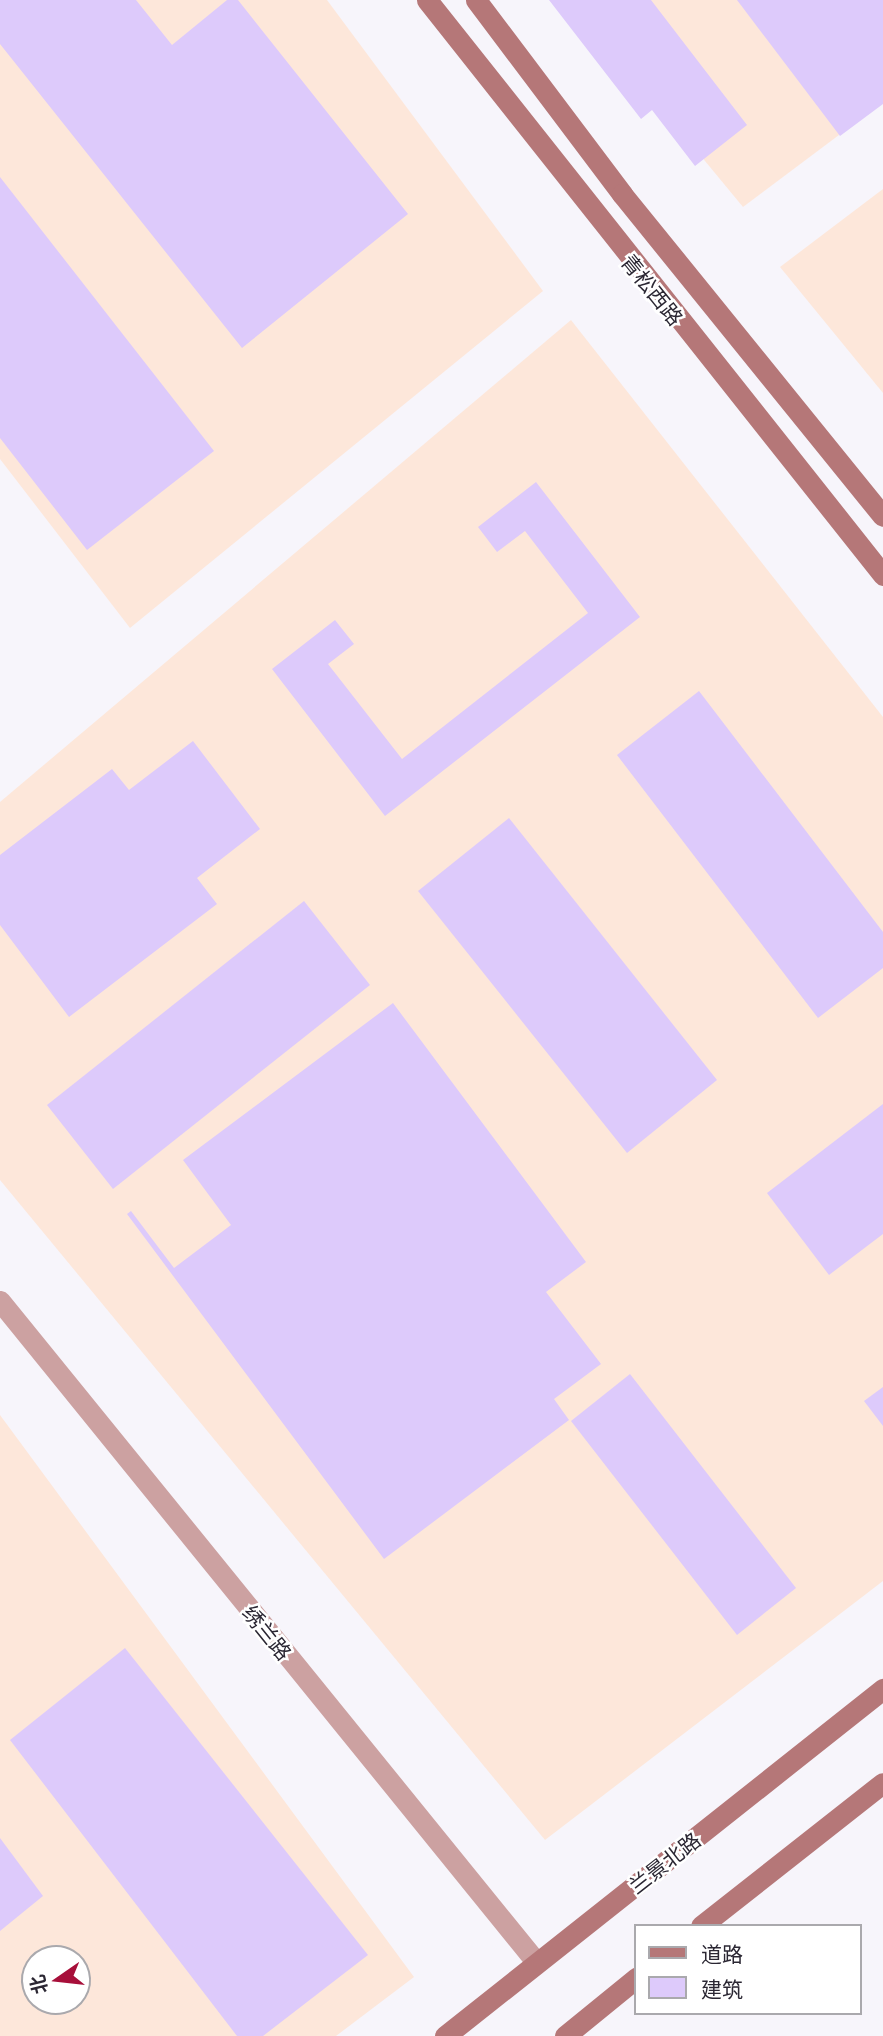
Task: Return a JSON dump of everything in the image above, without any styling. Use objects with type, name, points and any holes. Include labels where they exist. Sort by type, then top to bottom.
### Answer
[{"type":"main road","name":"青松西路","points":[[427,0],[883,575]]},
{"type":"main road","name":"青松西路","points":[[475,0],[622,194],[883,516]]},
{"type":"main road","name":"兰景北路","points":[[445,2036],[883,1689]]},
{"type":"main road","points":[[704,1924],[883,1783]]},
{"type":"main road","points":[[565,2036],[634,1980]]},
{"type":"street","name":"绣兰路","points":[[0,1301],[537,1963]]},
{"type":"shaded area","points":[[0,0],[327,0],[543,291],[130,628],[0,459]]},
{"type":"shaded area","points":[[572,0],[883,0],[883,102],[743,207]]},
{"type":"shaded area","points":[[883,189],[883,393],[780,267]]},
{"type":"shaded area","points":[[571,320],[883,717],[883,1581],[545,1840],[0,1180],[0,802]]},
{"type":"shaded area","points":[[0,1415],[414,1977],[336,2036],[0,2036]]},
{"type":"building","points":[[0,0],[136,0],[172,45],[227,0],[238,0],[408,214],[242,348],[0,44]]},
{"type":"building","points":[[549,0],[651,0],[747,125],[695,166],[652,110],[641,119]]},
{"type":"building","points":[[737,0],[883,0],[883,104],[840,136]]},
{"type":"building","points":[[0,177],[214,451],[87,550],[0,438]]},
{"type":"building","points":[[536,482],[640,617],[385,816],[272,669],[335,620],[354,644],[328,664],[402,759],[588,613],[525,531],[497,552],[478,527]]},
{"type":"building","points":[[699,691],[883,932],[883,968],[818,1018],[617,755]]},
{"type":"building","points":[[193,741],[260,829],[197,878],[217,904],[69,1017],[0,925],[0,855],[112,769],[129,790]]},
{"type":"building","points":[[509,818],[717,1080],[627,1153],[418,891]]},
{"type":"building","points":[[304,901],[370,985],[113,1189],[47,1105]]},
{"type":"building","points":[[393,1003],[586,1262],[546,1292],[601,1364],[554,1399],[569,1420],[384,1559],[127,1214],[131,1211],[174,1268],[231,1225],[183,1160]]},
{"type":"building","points":[[883,1104],[883,1234],[829,1275],[767,1193]]},
{"type":"building","points":[[630,1374],[796,1588],[737,1635],[571,1421]]},
{"type":"building","points":[[883,1387],[883,1426],[864,1401]]},
{"type":"building","points":[[125,1648],[368,1955],[263,2036],[237,2036],[10,1740]]},
{"type":"building","points":[[0,1838],[43,1896],[0,1931]]}]
